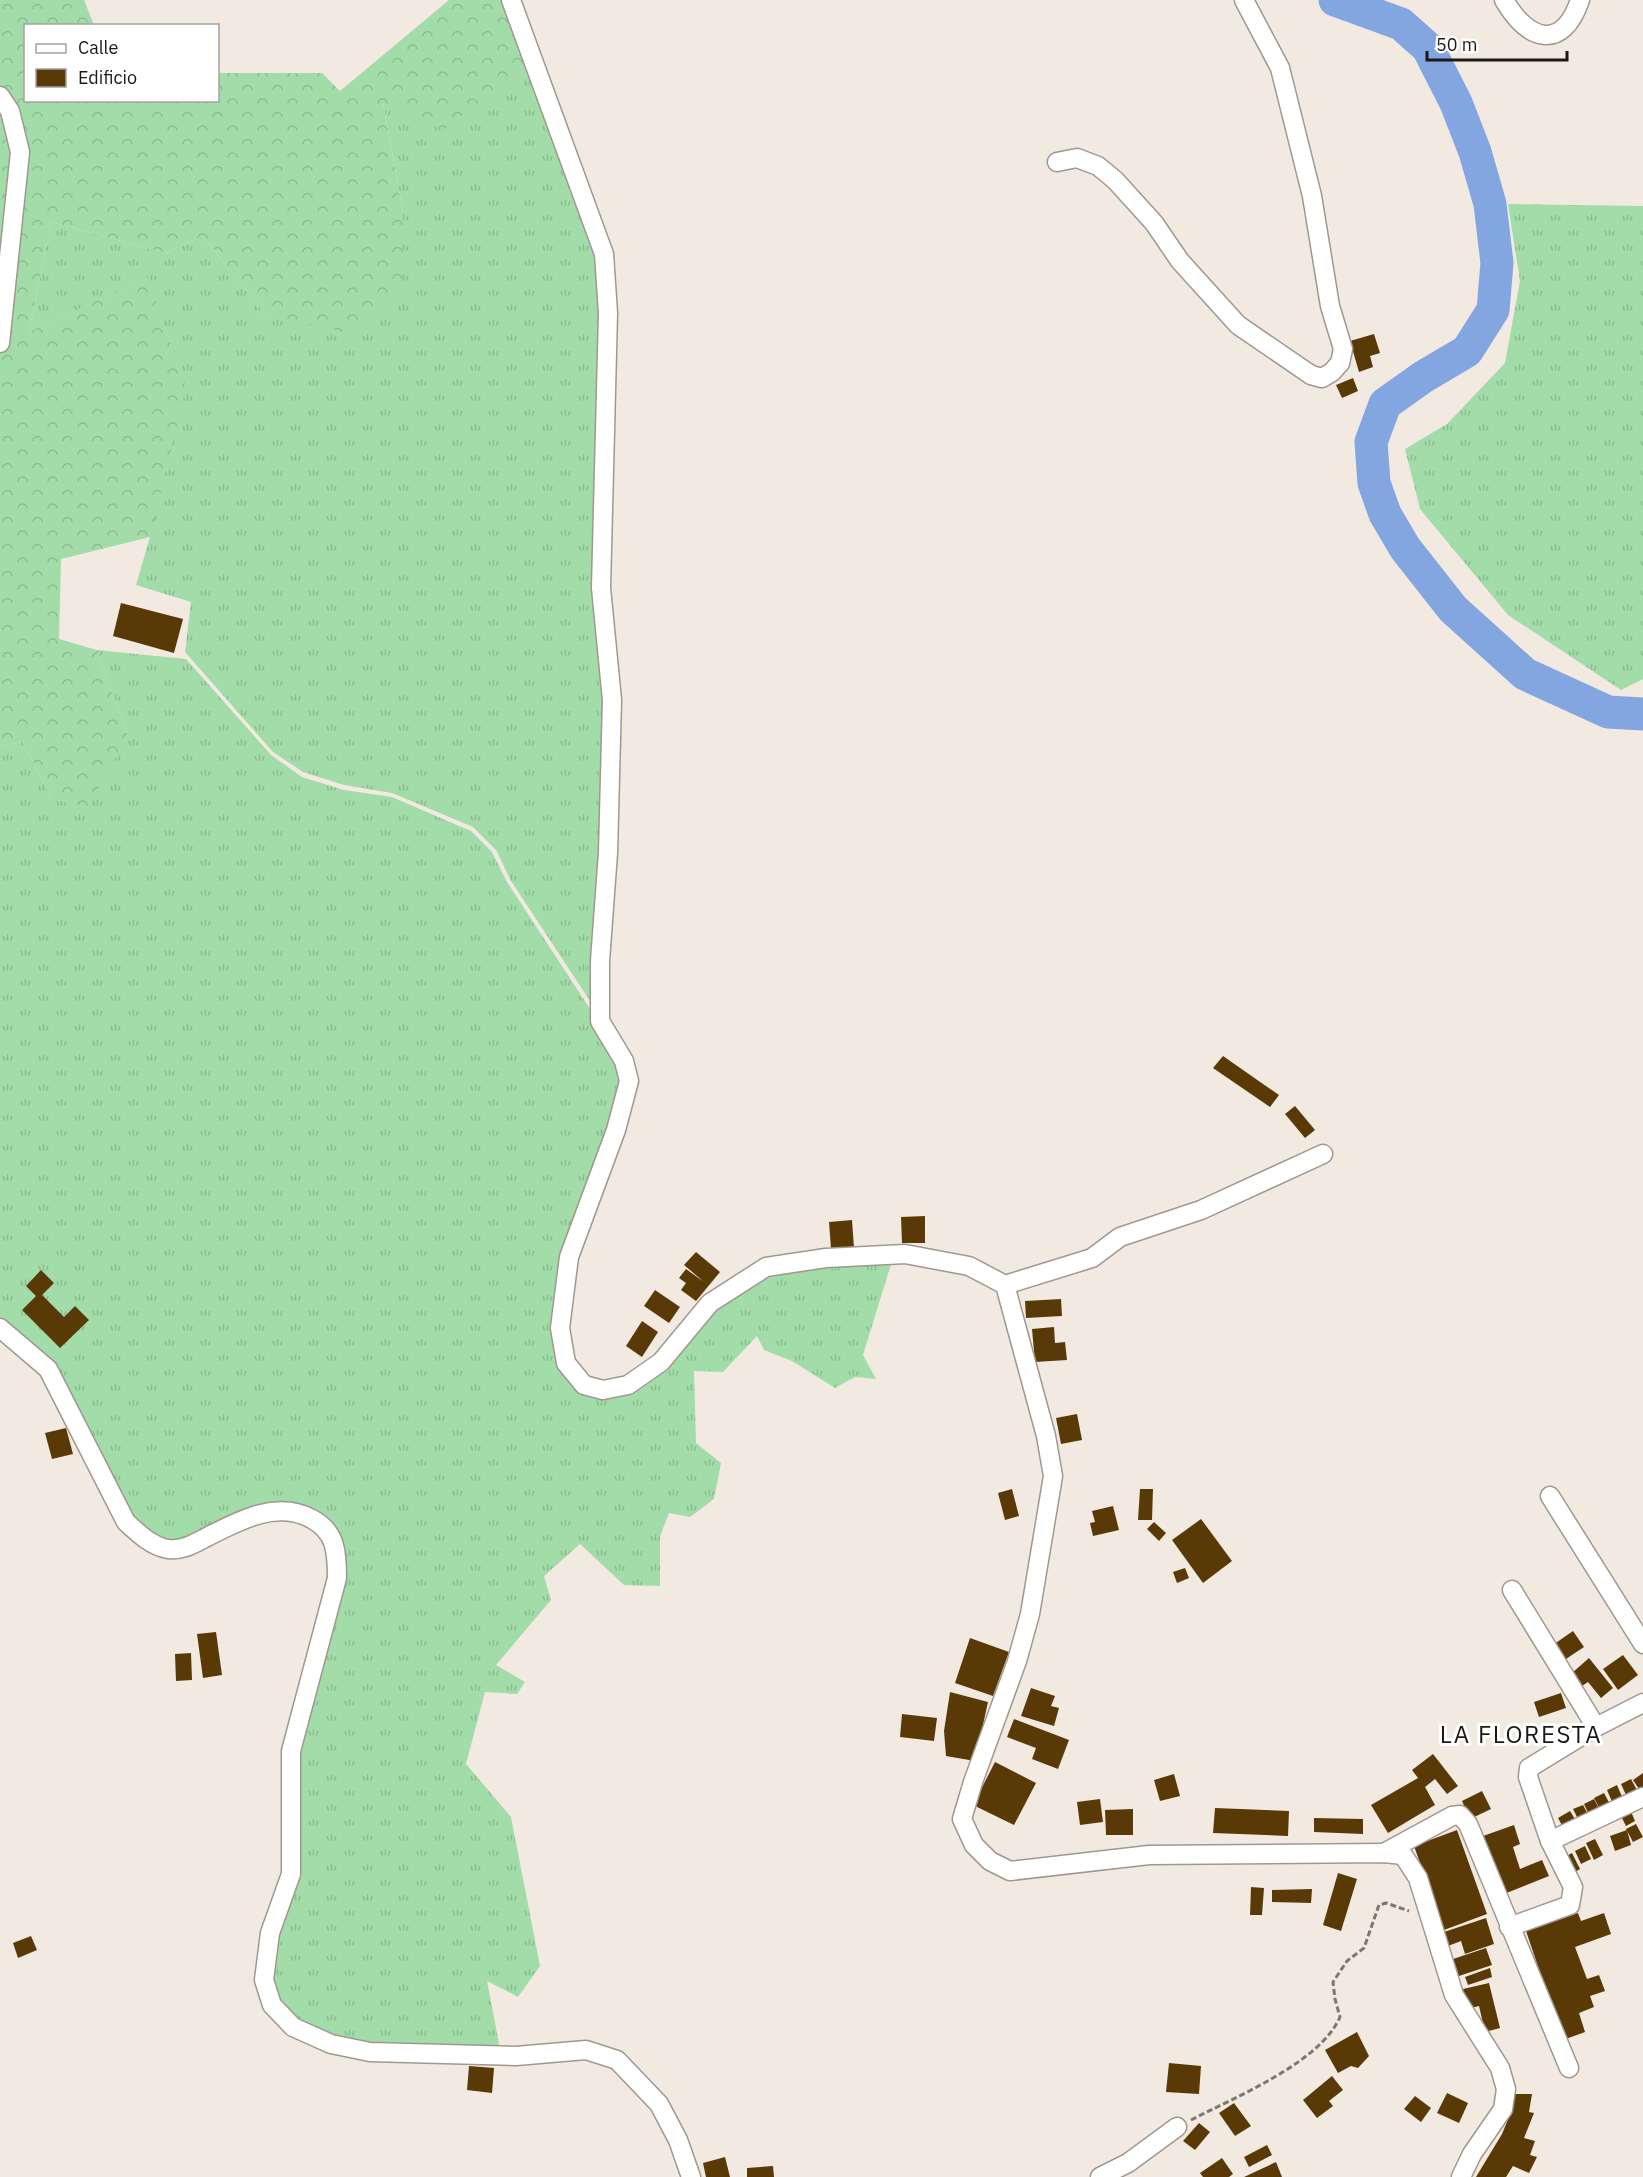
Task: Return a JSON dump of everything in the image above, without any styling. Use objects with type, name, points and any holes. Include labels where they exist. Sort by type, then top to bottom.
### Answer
[{"type":"street","points":[[511,0],[604,254],[608,313],[602,588],[612,700],[608,853],[600,962],[600,1021],[624,1061],[629,1080],[616,1130],[569,1257],[560,1328],[566,1363],[584,1385],[603,1390],[628,1385],[661,1362],[710,1303],[766,1268],[826,1258],[905,1254],[969,1266],[1005,1285],[1092,1258],[1120,1237],[1201,1210],[1323,1154]]},
{"type":"street","points":[[1057,162],[1077,158],[1098,166],[1134,198],[1180,261],[1238,325],[1311,375],[1322,378],[1332,372],[1340,363],[1343,349],[1330,306],[1312,196],[1280,68],[1245,0]]},
{"type":"street","points":[[1504,0],[1514,17],[1528,30],[1546,37],[1562,31],[1574,17],[1580,0]]},
{"type":"street","points":[[0,96],[10,111],[20,152],[0,343]]},
{"type":"street","points":[[1005,1285],[1046,1436],[1053,1476],[1030,1614],[1017,1661],[962,1819],[974,1845],[990,1862],[1010,1871],[1149,1855],[1383,1852],[1403,1855],[1418,1878],[1454,1995],[1491,2052],[1506,2089],[1503,2109],[1472,2154],[1461,2177]]},
{"type":"street","points":[[0,1328],[48,1369],[126,1522],[147,1541],[168,1549],[186,1547],[267,1511],[298,1511],[322,1525],[337,1550],[337,1578],[291,1751],[291,1874],[270,1933],[264,1980],[272,2005],[293,2027],[331,2044],[370,2052],[516,2056],[586,2050],[617,2060],[659,2104],[678,2140],[691,2177]]},
{"type":"street","points":[[1550,1496],[1643,1644]]},
{"type":"street","points":[[1512,1590],[1596,1726]]},
{"type":"street","points":[[1509,1926],[1570,1905],[1574,1887],[1550,1841],[1528,1777],[1529,1768],[1596,1726],[1643,1702]]},
{"type":"street","points":[[1550,1841],[1643,1797]]},
{"type":"street","points":[[1383,1852],[1452,1816],[1460,1815],[1468,1824],[1569,2068]]},
{"type":"street","points":[[1100,2177],[1128,2163],[1177,2127]]},
{"type":"path","points":[[1177,2127],[1287,2070],[1336,2027],[1340,2017],[1333,1982],[1347,1961],[1365,1948],[1379,1905],[1386,1903],[1415,1913],[1429,1914]]},
{"type":"green space","points":[[0,0],[84,0],[94,24],[24,24],[24,102],[219,102],[219,73],[322,73],[340,91],[449,0],[503,0],[528,65],[443,130],[383,103],[403,212],[402,284],[347,333],[265,314],[203,236],[165,253],[51,222],[29,332],[148,277],[186,387],[150,537],[61,559],[59,639],[97,650],[128,736],[87,808],[52,799],[23,742],[0,746]]},
{"type":"green space","points":[[528,65],[597,255],[601,317],[605,700],[594,1007],[511,881],[496,850],[473,827],[392,793],[344,785],[303,772],[273,752],[185,652],[191,602],[136,585],[150,537],[147,278],[29,332],[51,222],[165,253],[203,236],[265,314],[403,212],[383,102]]},
{"type":"green space","points":[[1508,204],[1643,206],[1643,679],[1621,690],[1508,615],[1420,509],[1405,449],[1447,424],[1505,363],[1520,281]]},
{"type":"green space","points":[[97,650],[186,659],[271,755],[302,777],[344,790],[392,797],[471,831],[492,852],[507,882],[594,1015],[618,1064],[621,1081],[610,1128],[562,1254],[559,1366],[603,1398],[715,1308],[769,1274],[829,1265],[892,1261],[863,1355],[876,1379],[855,1377],[835,1388],[792,1361],[764,1350],[757,1336],[723,1372],[694,1371],[696,1443],[721,1463],[714,1499],[690,1517],[669,1513],[660,1536],[660,1586],[624,1585],[580,1544],[544,1576],[551,1600],[496,1665],[525,1682],[517,1694],[485,1692],[466,1764],[511,1817],[540,1966],[518,1997],[487,1981],[500,2049],[413,2048],[348,2040],[319,2032],[295,2019],[278,2001],[273,1990],[270,1980],[298,1752],[344,1579],[344,1548],[327,1520],[300,1505],[184,1541],[168,1540],[149,1532],[131,1518],[54,1366],[0,1319],[0,746],[23,742],[52,799],[128,736]]},
{"type":"building","points":[[1374,334],[1380,353],[1370,356],[1373,367],[1359,372],[1350,341]]},
{"type":"building","points":[[1353,378],[1358,391],[1342,398],[1336,385]]},
{"type":"building","points":[[121,603],[183,619],[174,653],[113,636]]},
{"type":"building","points":[[1223,1056],[1279,1095],[1270,1107],[1213,1068]]},
{"type":"building","points":[[1295,1106],[1315,1130],[1305,1138],[1285,1114]]},
{"type":"building","points":[[925,1216],[925,1243],[902,1243],[901,1217]]},
{"type":"building","points":[[852,1220],[854,1248],[831,1249],[829,1222]]},
{"type":"building","points":[[696,1252],[720,1272],[696,1301],[681,1290],[686,1283],[679,1278],[686,1269],[704,1282],[684,1265]]},
{"type":"building","points":[[41,1270],[54,1283],[42,1295],[64,1317],[75,1306],[89,1320],[60,1348],[22,1310],[36,1296],[26,1286]]},
{"type":"building","points":[[655,1290],[680,1307],[669,1323],[644,1306]]},
{"type":"building","points":[[1061,1299],[1062,1316],[1026,1318],[1025,1301]]},
{"type":"building","points":[[642,1321],[658,1332],[642,1357],[626,1346]]},
{"type":"building","points":[[1054,1327],[1055,1343],[1065,1342],[1067,1360],[1035,1362],[1032,1329]]},
{"type":"building","points":[[1077,1414],[1082,1440],[1061,1444],[1056,1418]]},
{"type":"building","points":[[66,1428],[73,1454],[52,1459],[45,1433]]},
{"type":"building","points":[[1012,1489],[1019,1516],[1005,1520],[998,1493]]},
{"type":"building","points":[[1140,1489],[1153,1489],[1152,1520],[1138,1520]]},
{"type":"building","points":[[1113,1506],[1119,1530],[1093,1536],[1090,1523],[1095,1522],[1092,1511]]},
{"type":"building","points":[[1201,1519],[1232,1561],[1203,1583],[1172,1540]]},
{"type":"building","points":[[1154,1522],[1166,1533],[1159,1541],[1147,1529]]},
{"type":"building","points":[[1185,1568],[1189,1578],[1177,1583],[1173,1572]]},
{"type":"building","points":[[1573,1631],[1584,1647],[1560,1663],[1550,1647]]},
{"type":"building","points":[[216,1632],[222,1675],[203,1678],[197,1634]]},
{"type":"building","points":[[970,1638],[1009,1652],[993,1696],[955,1683]]},
{"type":"building","points":[[191,1653],[192,1680],[176,1681],[175,1654]]},
{"type":"building","points":[[1623,1655],[1638,1675],[1618,1690],[1603,1669]]},
{"type":"building","points":[[1589,1658],[1613,1688],[1601,1698],[1588,1682],[1582,1686],[1572,1673]]},
{"type":"building","points":[[1031,1688],[1055,1696],[1051,1706],[1059,1708],[1054,1726],[1021,1716]]},
{"type":"building","points":[[950,1692],[988,1702],[975,1761],[946,1756],[944,1731]]},
{"type":"building","points":[[1561,1693],[1566,1708],[1539,1717],[1534,1702]]},
{"type":"building","points":[[902,1714],[937,1718],[934,1741],[900,1737]]},
{"type":"building","points":[[1014,1719],[1069,1740],[1058,1769],[1032,1759],[1036,1748],[1007,1737]]},
{"type":"building","points":[[1433,1754],[1458,1786],[1447,1794],[1435,1779],[1425,1787],[1435,1805],[1388,1833],[1371,1805],[1418,1778],[1412,1770]]},
{"type":"building","points":[[995,1762],[1036,1783],[1014,1825],[973,1805]]},
{"type":"building","points":[[1643,1773],[1643,1791],[1641,1792],[1633,1780]]},
{"type":"building","points":[[1174,1774],[1180,1796],[1160,1801],[1154,1780]]},
{"type":"building","points":[[1631,1779],[1638,1792],[1627,1797],[1621,1784]]},
{"type":"building","points":[[1617,1785],[1623,1799],[1613,1804],[1607,1790]]},
{"type":"building","points":[[1482,1791],[1491,1809],[1470,1819],[1462,1801]]},
{"type":"building","points":[[1604,1793],[1611,1806],[1601,1811],[1594,1798]]},
{"type":"building","points":[[1100,1799],[1103,1822],[1080,1825],[1077,1802]]},
{"type":"building","points":[[1594,1799],[1601,1812],[1590,1817],[1584,1804]]},
{"type":"building","points":[[1583,1805],[1590,1818],[1580,1823],[1573,1809]]},
{"type":"building","points":[[1629,1807],[1635,1821],[1626,1826],[1619,1812]]},
{"type":"building","points":[[1215,1808],[1289,1811],[1288,1836],[1213,1833]]},
{"type":"building","points":[[1133,1809],[1133,1835],[1106,1835],[1105,1810]]},
{"type":"building","points":[[1570,1811],[1578,1824],[1565,1831],[1558,1818]]},
{"type":"building","points":[[1314,1818],[1363,1819],[1363,1834],[1314,1832]]},
{"type":"building","points":[[1636,1824],[1643,1837],[1633,1842],[1626,1829]]},
{"type":"building","points":[[1514,1825],[1520,1844],[1513,1847],[1520,1869],[1542,1860],[1549,1876],[1504,1894],[1483,1836]]},
{"type":"building","points":[[1457,1830],[1487,1914],[1444,1930],[1414,1846]]},
{"type":"building","points":[[1627,1830],[1631,1845],[1615,1851],[1610,1836]]},
{"type":"building","points":[[1595,1839],[1603,1855],[1594,1860],[1586,1843]]},
{"type":"building","points":[[1585,1846],[1591,1859],[1581,1864],[1575,1851]]},
{"type":"building","points":[[1572,1853],[1580,1869],[1572,1874],[1563,1858]]},
{"type":"building","points":[[1338,1873],[1357,1879],[1341,1931],[1323,1925]]},
{"type":"building","points":[[1251,1887],[1264,1888],[1262,1915],[1250,1915]]},
{"type":"building","points":[[1312,1889],[1311,1903],[1272,1902],[1272,1890]]},
{"type":"building","points":[[1578,1913],[1581,1921],[1604,1913],[1611,1934],[1575,1947],[1587,1979],[1599,1975],[1605,1991],[1590,1996],[1594,2007],[1579,2013],[1585,2032],[1563,2040],[1526,1931]]},
{"type":"building","points":[[1486,1918],[1494,1944],[1465,1954],[1461,1941],[1448,1946],[1444,1932]]},
{"type":"building","points":[[31,1936],[37,1950],[18,1958],[13,1943]]},
{"type":"building","points":[[1486,1948],[1492,1965],[1459,1976],[1453,1959]]},
{"type":"building","points":[[1490,1968],[1492,1977],[1468,1985],[1465,1977]]},
{"type":"building","points":[[1489,1983],[1500,2028],[1485,2032],[1479,2006],[1467,2009],[1463,1989]]},
{"type":"building","points":[[1357,2032],[1369,2056],[1358,2068],[1351,2066],[1338,2073],[1325,2050]]},
{"type":"building","points":[[1169,2063],[1201,2066],[1199,2094],[1166,2092]]},
{"type":"building","points":[[469,2066],[494,2068],[492,2093],[467,2090]]},
{"type":"building","points":[[1332,2076],[1343,2090],[1329,2101],[1333,2106],[1317,2118],[1303,2100]]},
{"type":"building","points":[[1447,2093],[1468,2103],[1459,2123],[1437,2113]]},
{"type":"building","points":[[1515,2094],[1532,2094],[1529,2112],[1534,2113],[1524,2138],[1535,2141],[1530,2155],[1537,2157],[1529,2173],[1513,2166],[1506,2177],[1476,2177],[1502,2134]]},
{"type":"building","points":[[1415,2096],[1431,2108],[1421,2122],[1404,2109]]},
{"type":"building","points":[[1234,2103],[1251,2126],[1235,2136],[1219,2113]]},
{"type":"building","points":[[1199,2123],[1210,2132],[1195,2150],[1183,2141]]},
{"type":"building","points":[[1267,2145],[1272,2155],[1249,2167],[1244,2157]]},
{"type":"building","points":[[725,2157],[730,2177],[706,2177],[703,2163]]},
{"type":"building","points":[[1222,2158],[1233,2174],[1229,2177],[1203,2177],[1200,2173]]},
{"type":"building","points":[[1276,2162],[1282,2177],[1244,2177]]},
{"type":"building","points":[[773,2166],[774,2177],[747,2177],[747,2168]]},
{"type":"waterway","points":[[1335,0],[1401,24],[1428,48],[1456,103],[1475,152],[1490,204],[1497,263],[1493,310],[1467,351],[1423,377],[1385,404],[1371,442],[1374,483],[1385,514],[1405,548],[1453,609],[1525,674],[1608,712],[1643,714]]},
{"type":"district","name":"LA FLORESTA","points":[[1521,1734]]}]
